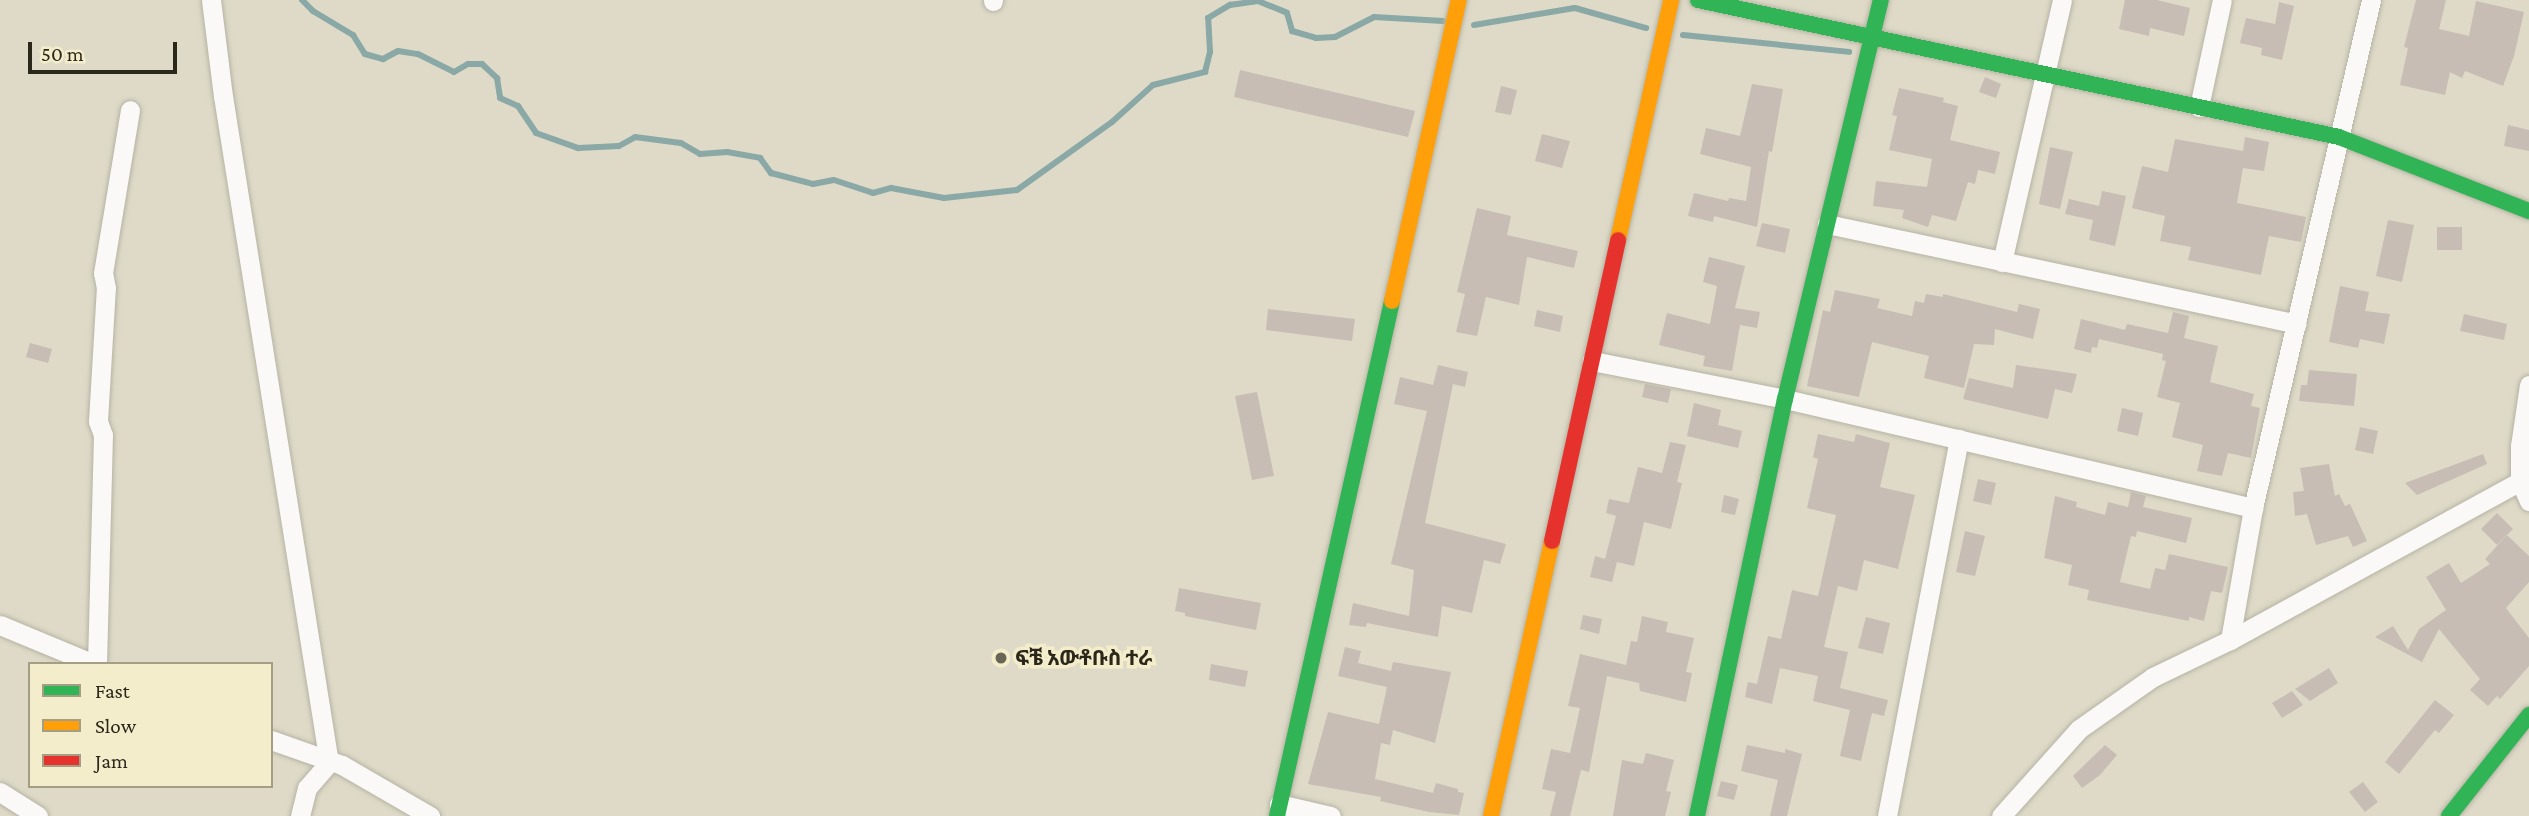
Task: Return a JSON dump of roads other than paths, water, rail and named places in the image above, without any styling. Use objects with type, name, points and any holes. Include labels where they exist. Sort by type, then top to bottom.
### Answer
[{"type":"street","points":[[211,0],[223,96],[329,763]]},
{"type":"street","points":[[1331,816],[1278,810],[1459,0]]},
{"type":"street","points":[[1491,816],[1671,0]]},
{"type":"street","points":[[1698,0],[1872,35],[2339,137],[2529,211]]},
{"type":"street","points":[[1698,816],[1785,400],[1881,0]]},
{"type":"street","points":[[2002,262],[2062,0]]},
{"type":"street","points":[[2199,107],[2222,0]]},
{"type":"street","points":[[2230,640],[2253,508],[2371,0]]},
{"type":"street","points":[[95,662],[103,435],[98,421],[106,288],[103,273],[130,110]]},
{"type":"street","points":[[1827,225],[2296,324]]},
{"type":"street","points":[[1592,360],[1785,400],[2253,508]]},
{"type":"street","points":[[2529,385],[2519,446],[2520,481],[2529,501]]},
{"type":"street","points":[[1887,816],[1959,439]]},
{"type":"street","points":[[2001,816],[2079,729],[2153,677],[2230,640],[2520,481]]},
{"type":"street","points":[[0,625],[90,662]]},
{"type":"street","points":[[2451,815],[2529,715]]},
{"type":"street","points":[[273,741],[363,775],[430,816]]},
{"type":"street","points":[[300,816],[307,788],[329,763]]},
{"type":"street","points":[[0,792],[38,816]]},
{"type":"waterway","points":[[302,0],[313,11],[353,35],[365,54],[383,59],[398,51],[418,54],[454,72],[468,64],[482,64],[497,78],[500,98],[518,106],[536,133],[578,148],[619,146],[635,137],[681,143],[700,154],[727,152],[760,158],[771,173],[813,184],[834,180],[873,193],[891,188],[944,198],[1017,190],[1112,122],[1153,85],[1205,72],[1210,52],[1208,18],[1230,5],[1258,1],[1287,13],[1292,31],[1316,38],[1335,37],[1374,17],[1443,21]]},
{"type":"waterway","points":[[1474,25],[1575,8],[1646,28]]},
{"type":"waterway","points":[[1683,35],[1849,52]]},
{"type":"place","name":"ፍቼ አውቶቡስ ተራ","points":[[1001,658]]}]
